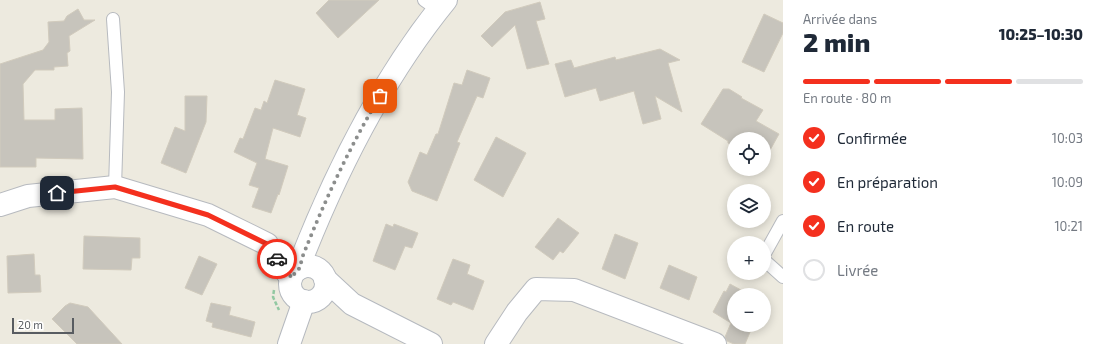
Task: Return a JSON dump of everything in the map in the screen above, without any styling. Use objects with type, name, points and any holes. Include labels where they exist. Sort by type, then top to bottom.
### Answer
[{"type":"street","points":[[303,272],[326,285],[321,296],[310,302],[299,299],[292,292],[290,286],[315,258],[317,222],[328,195],[366,119],[436,3]]},
{"type":"street","points":[[0,205],[28,196],[115,187],[208,215],[267,244]]},
{"type":"street","points":[[303,272],[352,304],[431,344]]},
{"type":"street","points":[[496,344],[517,312],[536,289],[574,290],[715,344]]},
{"type":"street","points":[[289,344],[304,301]]},
{"type":"lane","points":[[113,19],[118,92],[115,187]]},
{"type":"lane","points":[[771,242],[783,221]]},
{"type":"lane","points":[[267,244],[303,272]]},
{"type":"lane","points":[[771,266],[783,277]]},
{"type":"building","points":[[329,0],[379,0],[338,38],[316,13]]},
{"type":"building","points":[[540,2],[545,19],[536,21],[549,64],[527,69],[515,25],[492,47],[481,36],[505,12]]},
{"type":"building","points":[[78,9],[84,20],[95,20],[69,36],[70,51],[67,53],[68,66],[54,67],[54,70],[35,70],[23,84],[24,120],[55,120],[55,109],[82,108],[83,159],[36,158],[36,167],[0,167],[0,64],[43,50],[49,42],[48,22],[64,21],[67,16]]},
{"type":"building","points":[[764,14],[783,23],[783,33],[764,72],[742,62]]},
{"type":"building","points":[[660,49],[680,60],[668,63],[682,112],[655,96],[661,119],[643,124],[634,91],[600,101],[596,88],[565,97],[555,64],[571,60],[574,68],[615,57],[616,60]]},
{"type":"building","points":[[467,70],[490,78],[483,98],[477,96],[457,142],[460,143],[437,201],[412,191],[408,182],[420,152],[427,155],[436,134],[438,134],[454,83],[462,85]]},
{"type":"building","points":[[275,80],[305,89],[297,115],[306,118],[300,137],[273,128],[265,159],[288,166],[279,195],[278,194],[271,213],[252,207],[259,188],[249,185],[257,163],[234,152],[240,138],[243,139],[255,108],[261,110],[264,101],[267,103]]},
{"type":"building","points":[[723,89],[729,89],[742,97],[741,98],[763,110],[756,121],[779,134],[771,148],[771,132],[727,132],[727,140],[701,124]]},
{"type":"building","points":[[185,96],[207,96],[206,122],[186,173],[161,163],[175,127],[185,131]]},
{"type":"building","points":[[496,137],[526,153],[503,197],[474,180]]},
{"type":"building","points":[[558,218],[579,233],[563,253],[560,251],[553,260],[535,247]]},
{"type":"building","points":[[386,224],[393,227],[394,224],[418,233],[412,248],[405,246],[395,270],[373,261]]},
{"type":"building","points":[[615,234],[638,243],[625,279],[602,269]]},
{"type":"building","points":[[84,236],[140,238],[140,258],[132,258],[131,270],[83,269]]},
{"type":"building","points":[[34,254],[35,275],[40,275],[41,292],[8,293],[7,256]]},
{"type":"building","points":[[199,256],[217,264],[202,295],[185,288]]},
{"type":"building","points":[[453,259],[470,265],[467,274],[484,281],[473,310],[453,302],[451,305],[437,299]]},
{"type":"building","points":[[669,265],[697,277],[689,300],[660,288]]},
{"type":"building","points":[[730,284],[737,288],[728,288]]},
{"type":"building","points":[[727,290],[727,321],[713,312],[724,291],[726,292]]},
{"type":"building","points":[[70,303],[88,307],[122,344],[77,344],[52,319]]},
{"type":"building","points":[[211,303],[231,307],[229,315],[255,322],[251,337],[212,327],[213,323],[206,321]]},
{"type":"building","points":[[727,332],[750,332],[745,344],[734,344],[727,341],[725,337]]},
{"type":"way so far","points":[[277,259],[292,278],[296,271],[300,268],[302,258],[328,195],[366,119],[380,96]]},
{"type":"route","points":[[57,193],[115,187],[208,215],[267,244],[277,259]]}]
